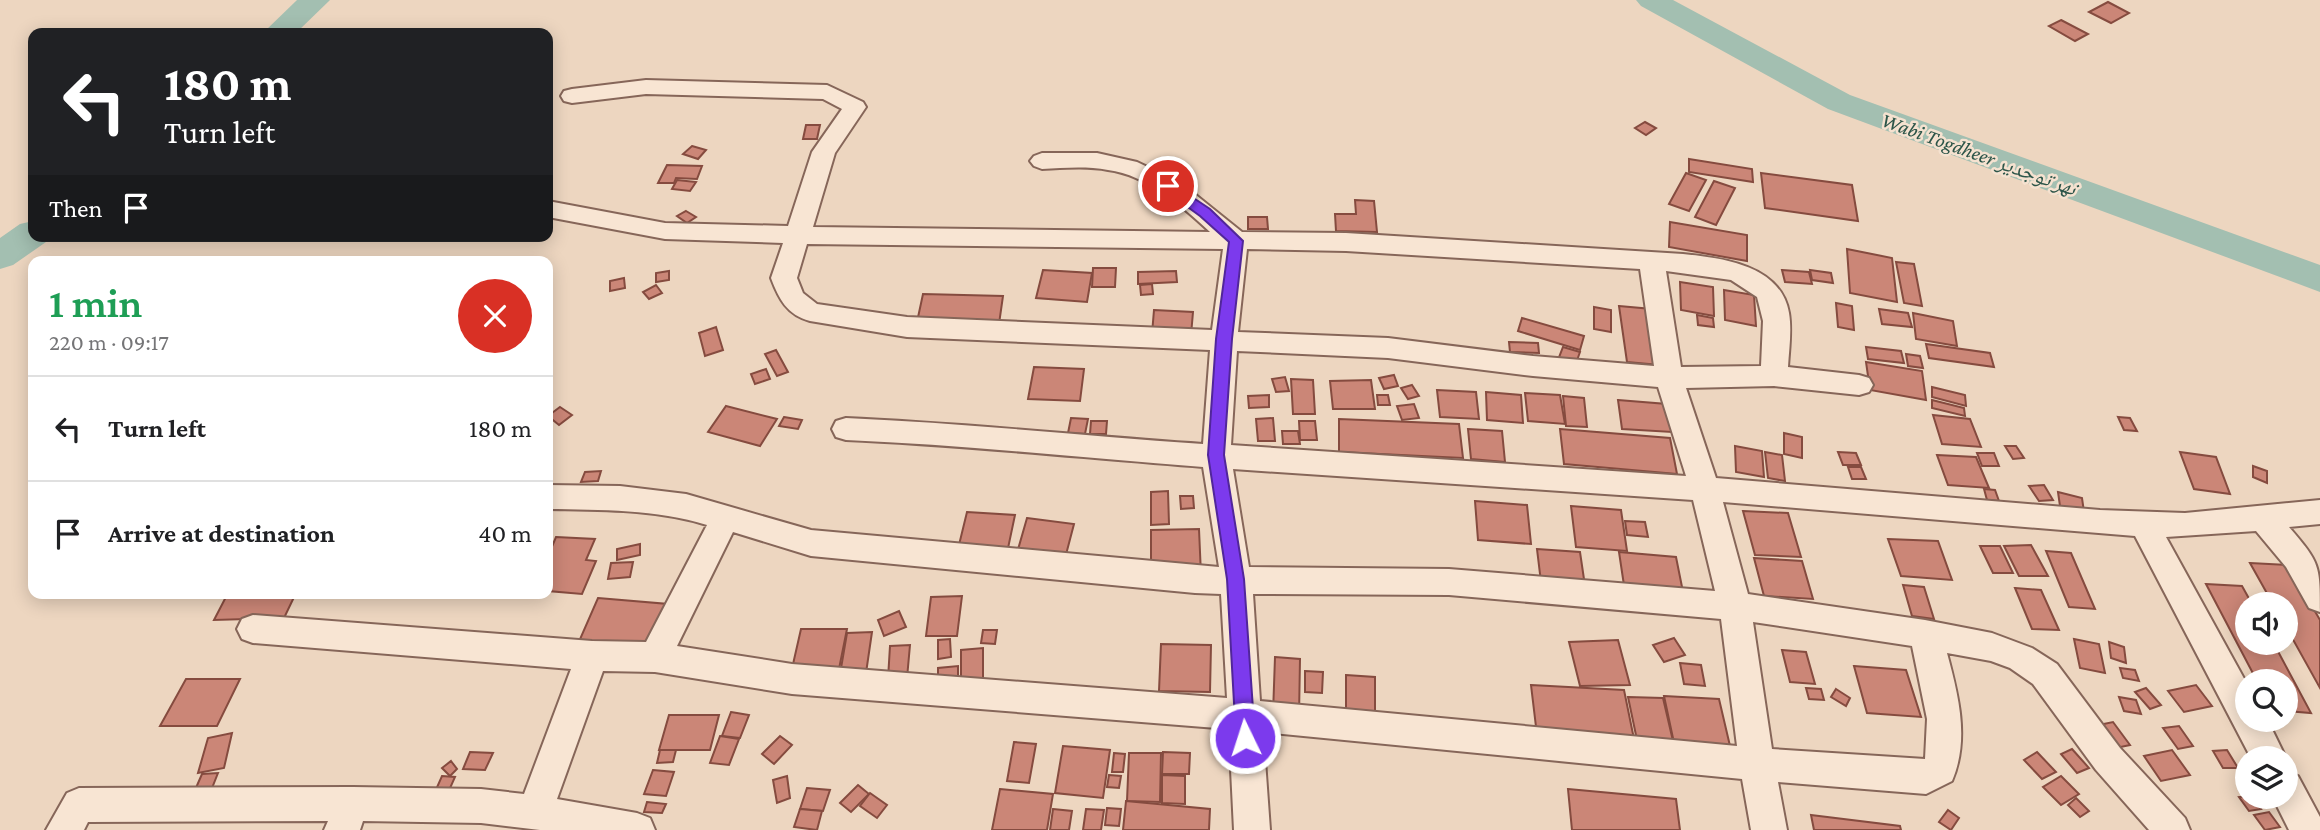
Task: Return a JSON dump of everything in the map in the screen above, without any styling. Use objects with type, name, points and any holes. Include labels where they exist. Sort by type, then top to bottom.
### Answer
[{"type":"street","points":[[572,96],[646,87],[827,92],[855,107],[824,152],[784,278],[792,298],[810,312],[907,327],[1388,348],[1533,366],[1669,378],[1774,376],[1858,385]]},
{"type":"street","points":[[1042,161],[1092,161],[1128,166],[1168,186],[1205,212],[1236,241]]},
{"type":"street","points":[[553,209],[665,231],[1346,242],[1709,265],[1757,282],[1770,292],[1775,307],[1774,376]]},
{"type":"street","points":[[1236,241],[1224,339],[1216,455],[1236,579],[1252,830]]},
{"type":"street","points":[[1651,261],[1669,378],[1705,489],[1735,606],[1769,830]]},
{"type":"street","points":[[846,429],[959,434],[1040,443],[1705,489],[2100,522],[2185,525],[2320,512]]},
{"type":"street","points":[[553,497],[620,498],[686,506],[811,543],[1067,570],[1195,580],[1449,582],[1735,606],[1925,634],[1992,647],[2021,658],[2045,674],[2108,759],[2172,830]]},
{"type":"street","points":[[655,657],[726,517]]},
{"type":"street","points":[[2263,518],[2297,558],[2320,598]]},
{"type":"street","points":[[2144,524],[2235,694]]},
{"type":"street","points":[[253,629],[592,656],[655,657],[792,679],[1244,715],[1903,777],[1926,777],[1940,769],[1946,749],[1935,670],[1925,634]]},
{"type":"street","points":[[535,812],[592,656]]},
{"type":"street","points":[[64,830],[79,805],[347,817],[481,806],[535,812],[636,830]]},
{"type":"street","points":[[2297,809],[2308,830]]},
{"type":"building","points":[[2108,2],[2129,13],[2111,23],[2089,12]]},
{"type":"building","points":[[2061,20],[2088,34],[2075,41],[2049,26]]},
{"type":"building","points":[[1645,122],[1656,128],[1646,135],[1635,128]]},
{"type":"building","points":[[806,125],[820,125],[817,139],[803,139]]},
{"type":"building","points":[[692,146],[706,150],[698,159],[683,154]]},
{"type":"building","points":[[1689,159],[1752,169],[1753,182],[1689,172]]},
{"type":"building","points":[[667,165],[702,166],[697,179],[676,178],[674,183],[658,183]]},
{"type":"building","points":[[1686,173],[1706,180],[1689,211],[1669,204]]},
{"type":"building","points":[[1761,173],[1852,185],[1858,221],[1765,208]]},
{"type":"building","points":[[677,180],[696,182],[690,191],[672,189]]},
{"type":"building","points":[[1714,181],[1735,188],[1716,225],[1695,217]]},
{"type":"building","points":[[1355,200],[1374,201],[1377,232],[1336,231],[1335,214],[1356,214]]},
{"type":"building","points":[[686,211],[696,217],[687,223],[677,216]]},
{"type":"building","points":[[1248,217],[1267,217],[1268,229],[1248,229]]},
{"type":"building","points":[[1670,222],[1747,235],[1747,261],[1669,247]]},
{"type":"building","points":[[1847,249],[1892,258],[1897,302],[1850,293]]},
{"type":"building","points":[[1896,262],[1914,264],[1922,306],[1904,303]]},
{"type":"building","points":[[1093,268],[1116,268],[1115,287],[1092,287]]},
{"type":"building","points":[[1043,270],[1092,273],[1087,302],[1036,298]]},
{"type":"building","points":[[1782,270],[1809,272],[1812,284],[1785,282]]},
{"type":"building","points":[[1810,270],[1831,273],[1833,283],[1812,280]]},
{"type":"building","points":[[669,271],[669,280],[656,282],[656,273]]},
{"type":"building","points":[[1176,271],[1177,282],[1138,284],[1138,272]]},
{"type":"building","points":[[624,278],[625,288],[610,291],[610,281]]},
{"type":"building","points":[[1680,282],[1713,287],[1714,316],[1681,310]]},
{"type":"building","points":[[1152,284],[1153,294],[1141,295],[1140,285]]},
{"type":"building","points":[[656,285],[662,293],[649,299],[643,292]]},
{"type":"building","points":[[1724,290],[1754,295],[1756,326],[1725,320]]},
{"type":"building","points":[[923,294],[1003,296],[999,324],[917,322]]},
{"type":"building","points":[[1836,303],[1852,306],[1854,330],[1838,327]]},
{"type":"building","points":[[1619,306],[1652,309],[1660,365],[1627,362]]},
{"type":"building","points":[[1594,307],[1611,310],[1611,332],[1594,329]]},
{"type":"building","points":[[1879,309],[1908,313],[1912,327],[1882,324]]},
{"type":"building","points":[[1154,310],[1193,312],[1191,335],[1152,334]]},
{"type":"building","points":[[1913,313],[1953,321],[1957,346],[1916,339]]},
{"type":"building","points":[[1697,315],[1713,318],[1714,327],[1698,325]]},
{"type":"building","points":[[1522,318],[1584,336],[1580,350],[1518,331]]},
{"type":"building","points":[[716,327],[723,350],[705,356],[699,333]]},
{"type":"building","points":[[1509,342],[1538,343],[1539,353],[1510,352]]},
{"type":"building","points":[[1926,344],[1990,353],[1994,367],[1929,358]]},
{"type":"building","points":[[1563,347],[1580,352],[1575,366],[1558,360]]},
{"type":"building","points":[[1866,347],[1901,351],[1904,363],[1868,359]]},
{"type":"building","points":[[776,350],[788,372],[777,376],[765,354]]},
{"type":"building","points":[[1906,354],[1920,356],[1923,368],[1908,366]]},
{"type":"building","points":[[1866,362],[1922,371],[1926,400],[1870,390]]},
{"type":"building","points":[[1034,367],[1084,369],[1080,401],[1028,399]]},
{"type":"building","points":[[766,369],[770,379],[755,384],[751,374]]},
{"type":"building","points":[[1394,375],[1398,386],[1384,389],[1379,378]]},
{"type":"building","points":[[1285,377],[1289,391],[1276,392],[1272,379]]},
{"type":"building","points":[[1291,379],[1313,380],[1315,414],[1293,414]]},
{"type":"building","points":[[1371,380],[1375,409],[1333,409],[1330,381]]},
{"type":"building","points":[[1412,385],[1419,396],[1408,399],[1401,388]]},
{"type":"building","points":[[1932,387],[1965,395],[1966,406],[1932,397]]},
{"type":"building","points":[[1437,390],[1476,392],[1479,419],[1440,417]]},
{"type":"building","points":[[1486,392],[1521,395],[1523,423],[1487,420]]},
{"type":"building","points":[[1525,393],[1560,395],[1565,424],[1528,421]]},
{"type":"building","points":[[1269,395],[1269,407],[1249,408],[1248,396]]},
{"type":"building","points":[[1377,395],[1388,395],[1390,405],[1378,405]]},
{"type":"building","points":[[1563,396],[1584,398],[1587,427],[1566,426]]},
{"type":"building","points":[[1618,400],[1667,404],[1672,432],[1622,429]]},
{"type":"building","points":[[1932,400],[1964,408],[1965,416],[1932,408]]},
{"type":"building","points":[[1414,404],[1419,418],[1402,420],[1397,406]]},
{"type":"building","points":[[726,406],[777,419],[760,446],[708,432]]},
{"type":"building","points":[[560,407],[572,415],[559,425],[553,420],[553,412]]},
{"type":"building","points":[[1933,415],[1970,419],[1981,447],[1942,444]]},
{"type":"building","points":[[784,417],[802,420],[798,429],[779,426]]},
{"type":"building","points":[[2118,417],[2130,418],[2137,431],[2124,430]]},
{"type":"building","points":[[1071,418],[1088,419],[1085,434],[1068,433]]},
{"type":"building","points":[[1273,418],[1275,441],[1258,441],[1256,419]]},
{"type":"building","points":[[1339,419],[1459,424],[1463,458],[1339,452]]},
{"type":"building","points":[[1091,421],[1107,421],[1106,434],[1090,434]]},
{"type":"building","points":[[1299,421],[1315,421],[1317,440],[1300,440]]},
{"type":"building","points":[[1468,429],[1502,431],[1505,462],[1471,459]]},
{"type":"building","points":[[1560,429],[1670,438],[1677,474],[1564,464]]},
{"type":"building","points":[[1282,431],[1298,431],[1300,444],[1283,444]]},
{"type":"building","points":[[1784,433],[1802,437],[1802,458],[1784,454]]},
{"type":"building","points":[[1735,446],[1762,451],[1764,477],[1736,472]]},
{"type":"building","points":[[2005,446],[2016,446],[2024,458],[2013,459]]},
{"type":"building","points":[[1765,452],[1782,455],[1785,481],[1768,478]]},
{"type":"building","points":[[1838,452],[1856,453],[1861,465],[1843,465]]},
{"type":"building","points":[[2180,452],[2216,457],[2230,494],[2194,489]]},
{"type":"building","points":[[1977,453],[1994,453],[1999,466],[1982,466]]},
{"type":"building","points":[[1937,455],[1976,457],[1989,488],[1948,485]]},
{"type":"building","points":[[2253,466],[2267,471],[2267,483],[2253,477]]},
{"type":"building","points":[[1848,467],[1861,467],[1866,479],[1852,479]]},
{"type":"building","points":[[601,471],[598,481],[581,482],[585,472]]},
{"type":"building","points":[[2044,485],[2053,500],[2039,501],[2029,486]]},
{"type":"building","points":[[1984,489],[1995,490],[1999,501],[1987,500]]},
{"type":"building","points":[[1168,491],[1169,524],[1151,525],[1151,492]]},
{"type":"building","points":[[2058,492],[2082,498],[2085,519],[2061,513]]},
{"type":"building","points":[[1180,496],[1193,496],[1194,508],[1181,509]]},
{"type":"building","points":[[1475,501],[1527,505],[1531,544],[1478,540]]},
{"type":"building","points":[[1571,506],[1621,510],[1627,551],[1576,547]]},
{"type":"building","points":[[1743,511],[1788,513],[1801,557],[1755,555]]},
{"type":"building","points":[[967,512],[1015,515],[1007,553],[958,549]]},
{"type":"building","points":[[1027,518],[1074,524],[1063,566],[1015,560]]},
{"type":"building","points":[[1625,521],[1645,522],[1648,537],[1627,535]]},
{"type":"building","points":[[1199,529],[1201,575],[1151,576],[1151,530]]},
{"type":"building","points":[[556,537],[595,539],[586,560],[596,561],[582,594],[553,591],[553,544]]},
{"type":"building","points":[[1888,539],[1938,541],[1952,580],[1901,576]]},
{"type":"building","points":[[640,544],[640,555],[617,560],[617,549]]},
{"type":"building","points":[[2031,545],[2048,576],[2019,576],[2004,546]]},
{"type":"building","points":[[1980,546],[2000,546],[2013,573],[1993,573]]},
{"type":"building","points":[[1537,549],[1580,552],[1585,586],[1541,582]]},
{"type":"building","points":[[2046,551],[2071,553],[2095,609],[2069,607]]},
{"type":"building","points":[[1619,552],[1676,557],[1684,597],[1625,592]]},
{"type":"building","points":[[1754,558],[1802,561],[1813,599],[1764,596]]},
{"type":"building","points":[[633,562],[630,577],[608,579],[611,563]]},
{"type":"building","points":[[2250,563],[2288,565],[2320,620],[2320,688],[2298,649],[2298,592],[2266,592]]},
{"type":"building","points":[[2206,584],[2242,586],[2245,592],[2235,592],[2235,639]]},
{"type":"building","points":[[1903,585],[1924,587],[1934,619],[1912,616]]},
{"type":"building","points":[[2015,588],[2041,590],[2059,630],[2032,629]]},
{"type":"building","points":[[962,596],[957,636],[926,636],[931,597]]},
{"type":"building","points":[[598,598],[668,604],[649,652],[577,646]]},
{"type":"building","points":[[225,599],[293,599],[284,618],[214,620]]},
{"type":"building","points":[[899,611],[906,627],[884,636],[878,620]]},
{"type":"building","points":[[801,629],[847,629],[838,674],[791,673]]},
{"type":"building","points":[[983,630],[997,630],[995,644],[981,643]]},
{"type":"building","points":[[872,632],[866,673],[840,674],[847,633]]},
{"type":"building","points":[[1674,638],[1685,655],[1664,662],[1653,645]]},
{"type":"building","points":[[950,639],[951,657],[938,659],[938,640]]},
{"type":"building","points":[[2074,639],[2099,644],[2105,673],[2080,668]]},
{"type":"building","points":[[1618,640],[1630,685],[1580,686],[1569,642]]},
{"type":"building","points":[[2109,642],[2124,647],[2126,663],[2111,658]]},
{"type":"building","points":[[1161,644],[1211,645],[1210,692],[1159,691]]},
{"type":"building","points":[[910,645],[907,678],[888,679],[890,646]]},
{"type":"building","points":[[983,648],[983,678],[961,680],[961,650]]},
{"type":"building","points":[[1782,650],[1806,652],[1815,684],[1790,682]]},
{"type":"building","points":[[2243,655],[2280,655],[2287,669],[2251,669]]},
{"type":"building","points":[[1275,657],[1300,659],[1299,717],[1273,714]]},
{"type":"building","points":[[1680,663],[1701,665],[1705,686],[1684,684]]},
{"type":"building","points":[[958,666],[958,677],[938,680],[938,668]]},
{"type":"building","points":[[1854,666],[1906,670],[1921,717],[1867,713]]},
{"type":"building","points":[[2120,668],[2135,670],[2139,681],[2123,678]]},
{"type":"building","points":[[1305,671],[1323,672],[1322,693],[1305,692]]},
{"type":"building","points":[[1346,675],[1375,677],[1375,727],[1346,725]]},
{"type":"building","points":[[186,679],[240,679],[217,726],[160,726]]},
{"type":"building","points":[[1531,685],[1624,690],[1634,739],[1537,735]]},
{"type":"building","points":[[2196,685],[2212,706],[2184,712],[2168,691]]},
{"type":"building","points":[[1806,688],[1821,689],[1824,700],[1809,699]]},
{"type":"building","points":[[2146,688],[2161,705],[2150,709],[2135,692]]},
{"type":"building","points":[[1836,689],[1850,698],[1846,706],[1831,697]]},
{"type":"building","points":[[2298,689],[2311,713],[2298,712]]},
{"type":"building","points":[[1664,696],[1719,699],[1730,746],[1674,743]]},
{"type":"building","points":[[1628,697],[1663,698],[1673,741],[1637,740]]},
{"type":"building","points":[[2119,697],[2136,700],[2141,714],[2124,711]]},
{"type":"building","points":[[731,712],[749,715],[740,738],[722,736]]},
{"type":"building","points":[[669,715],[719,715],[710,750],[659,750]]},
{"type":"building","points":[[2113,722],[2130,745],[2116,748],[2099,725]]},
{"type":"building","points":[[2179,726],[2193,746],[2178,749],[2163,728]]},
{"type":"building","points":[[232,733],[224,768],[198,773],[208,738]]},
{"type":"building","points":[[720,736],[739,739],[729,765],[710,763]]},
{"type":"building","points":[[780,736],[792,745],[774,764],[762,754]]},
{"type":"building","points":[[1014,742],[1036,744],[1029,783],[1007,781]]},
{"type":"building","points":[[1063,746],[1110,750],[1103,798],[1055,793]]},
{"type":"building","points":[[2072,749],[2089,768],[2077,773],[2061,754]]},
{"type":"building","points":[[660,750],[676,750],[673,762],[657,763]]},
{"type":"building","points":[[2172,750],[2190,775],[2161,781],[2144,756]]},
{"type":"building","points":[[2227,750],[2235,768],[2223,768],[2213,751]]},
{"type":"building","points":[[470,752],[493,753],[485,770],[463,769]]},
{"type":"building","points":[[1163,752],[1190,753],[1189,774],[1162,774]]},
{"type":"building","points":[[2037,752],[2056,772],[2042,779],[2024,760]]},
{"type":"building","points":[[1114,753],[1125,754],[1123,772],[1112,772]]},
{"type":"building","points":[[1129,753],[1161,753],[1160,802],[1127,801]]},
{"type":"building","points":[[451,761],[457,769],[450,776],[442,768]]},
{"type":"building","points":[[653,770],[674,772],[666,796],[644,794]]},
{"type":"building","points":[[218,773],[212,788],[195,790],[202,774]]},
{"type":"building","points":[[1109,775],[1121,776],[1119,788],[1107,787]]},
{"type":"building","points":[[1162,775],[1185,776],[1185,804],[1162,803]]},
{"type":"building","points":[[442,776],[455,777],[447,795],[434,794]]},
{"type":"building","points":[[787,776],[790,798],[777,803],[773,780]]},
{"type":"building","points":[[2061,776],[2079,794],[2061,805],[2043,787]]},
{"type":"building","points":[[858,785],[869,794],[851,812],[840,803]]},
{"type":"building","points":[[807,788],[830,790],[823,811],[800,809]]},
{"type":"building","points":[[1000,789],[1053,794],[1047,830],[992,830]]},
{"type":"building","points":[[1568,789],[1676,799],[1680,830],[1572,830]]},
{"type":"building","points":[[870,793],[887,805],[877,818],[860,806]]},
{"type":"building","points":[[2076,798],[2089,811],[2080,817],[2068,805]]},
{"type":"building","points":[[1126,801],[1210,809],[1209,830],[1123,830]]},
{"type":"building","points":[[647,802],[666,804],[662,813],[644,812]]},
{"type":"building","points":[[1107,808],[1121,809],[1119,826],[1105,825]]},
{"type":"building","points":[[800,809],[822,811],[817,830],[794,827]]},
{"type":"building","points":[[1053,809],[1072,811],[1069,830],[1050,830]]},
{"type":"building","points":[[1086,809],[1104,810],[1101,830],[1083,830]]},
{"type":"building","points":[[1948,810],[1959,818],[1951,830],[1939,822]]},
{"type":"building","points":[[2269,812],[2280,827],[2265,830],[2254,815]]},
{"type":"building","points":[[1811,815],[1900,826],[1901,830],[1814,830]]},
{"type":"waterway","name":"Wabi Togdheer نهر توجدير","points":[[284,28],[315,0]]},
{"type":"waterway","name":"Wabi Togdheer نهر توجدير","points":[[1651,0],[1839,102],[2320,279]]},
{"type":"waterway","name":"Wabi Togdheer نهر توجدير","points":[[0,256],[28,236]]},
{"type":"route","points":[[1168,186],[1205,212],[1236,241],[1224,339],[1216,455],[1236,579],[1245,738]]}]
